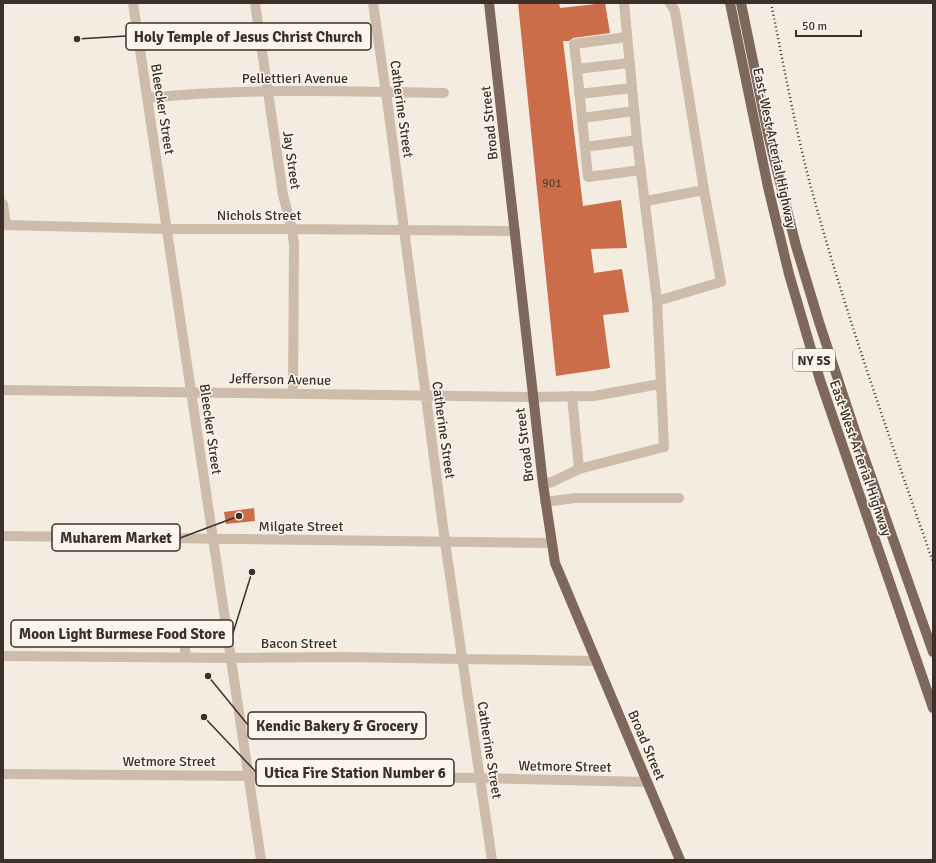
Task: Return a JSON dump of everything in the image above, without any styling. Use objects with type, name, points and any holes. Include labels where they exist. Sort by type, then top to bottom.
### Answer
[{"type":"main road","name":"Broad Street","points":[[489,3],[545,502],[555,563],[680,860]]},
{"type":"main road","name":"East-West Arterial Highway","points":[[730,3],[768,187],[789,274],[820,380],[933,708]]},
{"type":"main road","name":"East-West Arterial Highway","points":[[741,3],[768,134],[796,246],[856,434],[933,652]]},
{"type":"street","name":"Bleecker Street","points":[[133,3],[261,860]]},
{"type":"street","name":"Jay Street","points":[[255,3],[283,195],[292,229],[294,244],[293,394]]},
{"type":"street","name":"Catherine Street","points":[[373,3],[445,542],[492,860]]},
{"type":"street","points":[[543,484],[552,482],[579,469],[664,447],[657,301],[646,201],[637,140],[624,3]]},
{"type":"street","points":[[657,301],[721,282],[704,190],[675,12],[670,3]]},
{"type":"street","points":[[627,37],[574,44],[579,94],[588,177],[641,170]]},
{"type":"street","points":[[577,69],[629,63]]},
{"type":"street","points":[[579,94],[632,88]]},
{"type":"street","name":"Pellettieri Avenue","points":[[147,98],[268,91],[444,93]]},
{"type":"street","points":[[582,118],[634,111]]},
{"type":"street","points":[[585,147],[637,140]]},
{"type":"street","points":[[646,201],[704,190]]},
{"type":"street","points":[[3,204],[4,225]]},
{"type":"street","name":"Nichols Street","points":[[4,225],[167,229],[515,231]]},
{"type":"street","name":"Jefferson Avenue","points":[[3,390],[594,396],[660,384]]},
{"type":"street","points":[[572,396],[579,469]]},
{"type":"street","points":[[545,502],[575,498],[679,498]]},
{"type":"street","name":"Milgate Street","points":[[3,536],[551,543]]},
{"type":"street","points":[[186,657],[185,646],[187,640],[193,636],[227,634]]},
{"type":"street","name":"Bacon Street","points":[[3,656],[231,658],[341,657],[596,661]]},
{"type":"street","name":"Wetmore Street","points":[[3,774],[481,778],[647,782]]},
{"type":"building","points":[[518,3],[559,3],[560,8],[605,3],[610,33],[573,38],[569,41],[563,41],[583,206],[621,200],[627,248],[591,249],[594,273],[622,269],[629,312],[603,315],[610,368],[556,376]]},
{"type":"building","points":[[254,508],[255,521],[226,524],[224,512]]},
{"type":"railway","points":[[771,3],[798,136],[823,229],[868,372],[933,562]]},
{"type":"place","name":"Holy Temple of Jesus Christ Church","points":[[77,39]]},
{"type":"place","name":"Muharem Market","points":[[239,516]]},
{"type":"place","name":"Moon Light Burmese Food Store","points":[[252,572]]},
{"type":"place","name":"Kendic Bakery & Grocery","points":[[208,676]]},
{"type":"place","name":"Utica Fire Station Number 6","points":[[204,717]]}]
